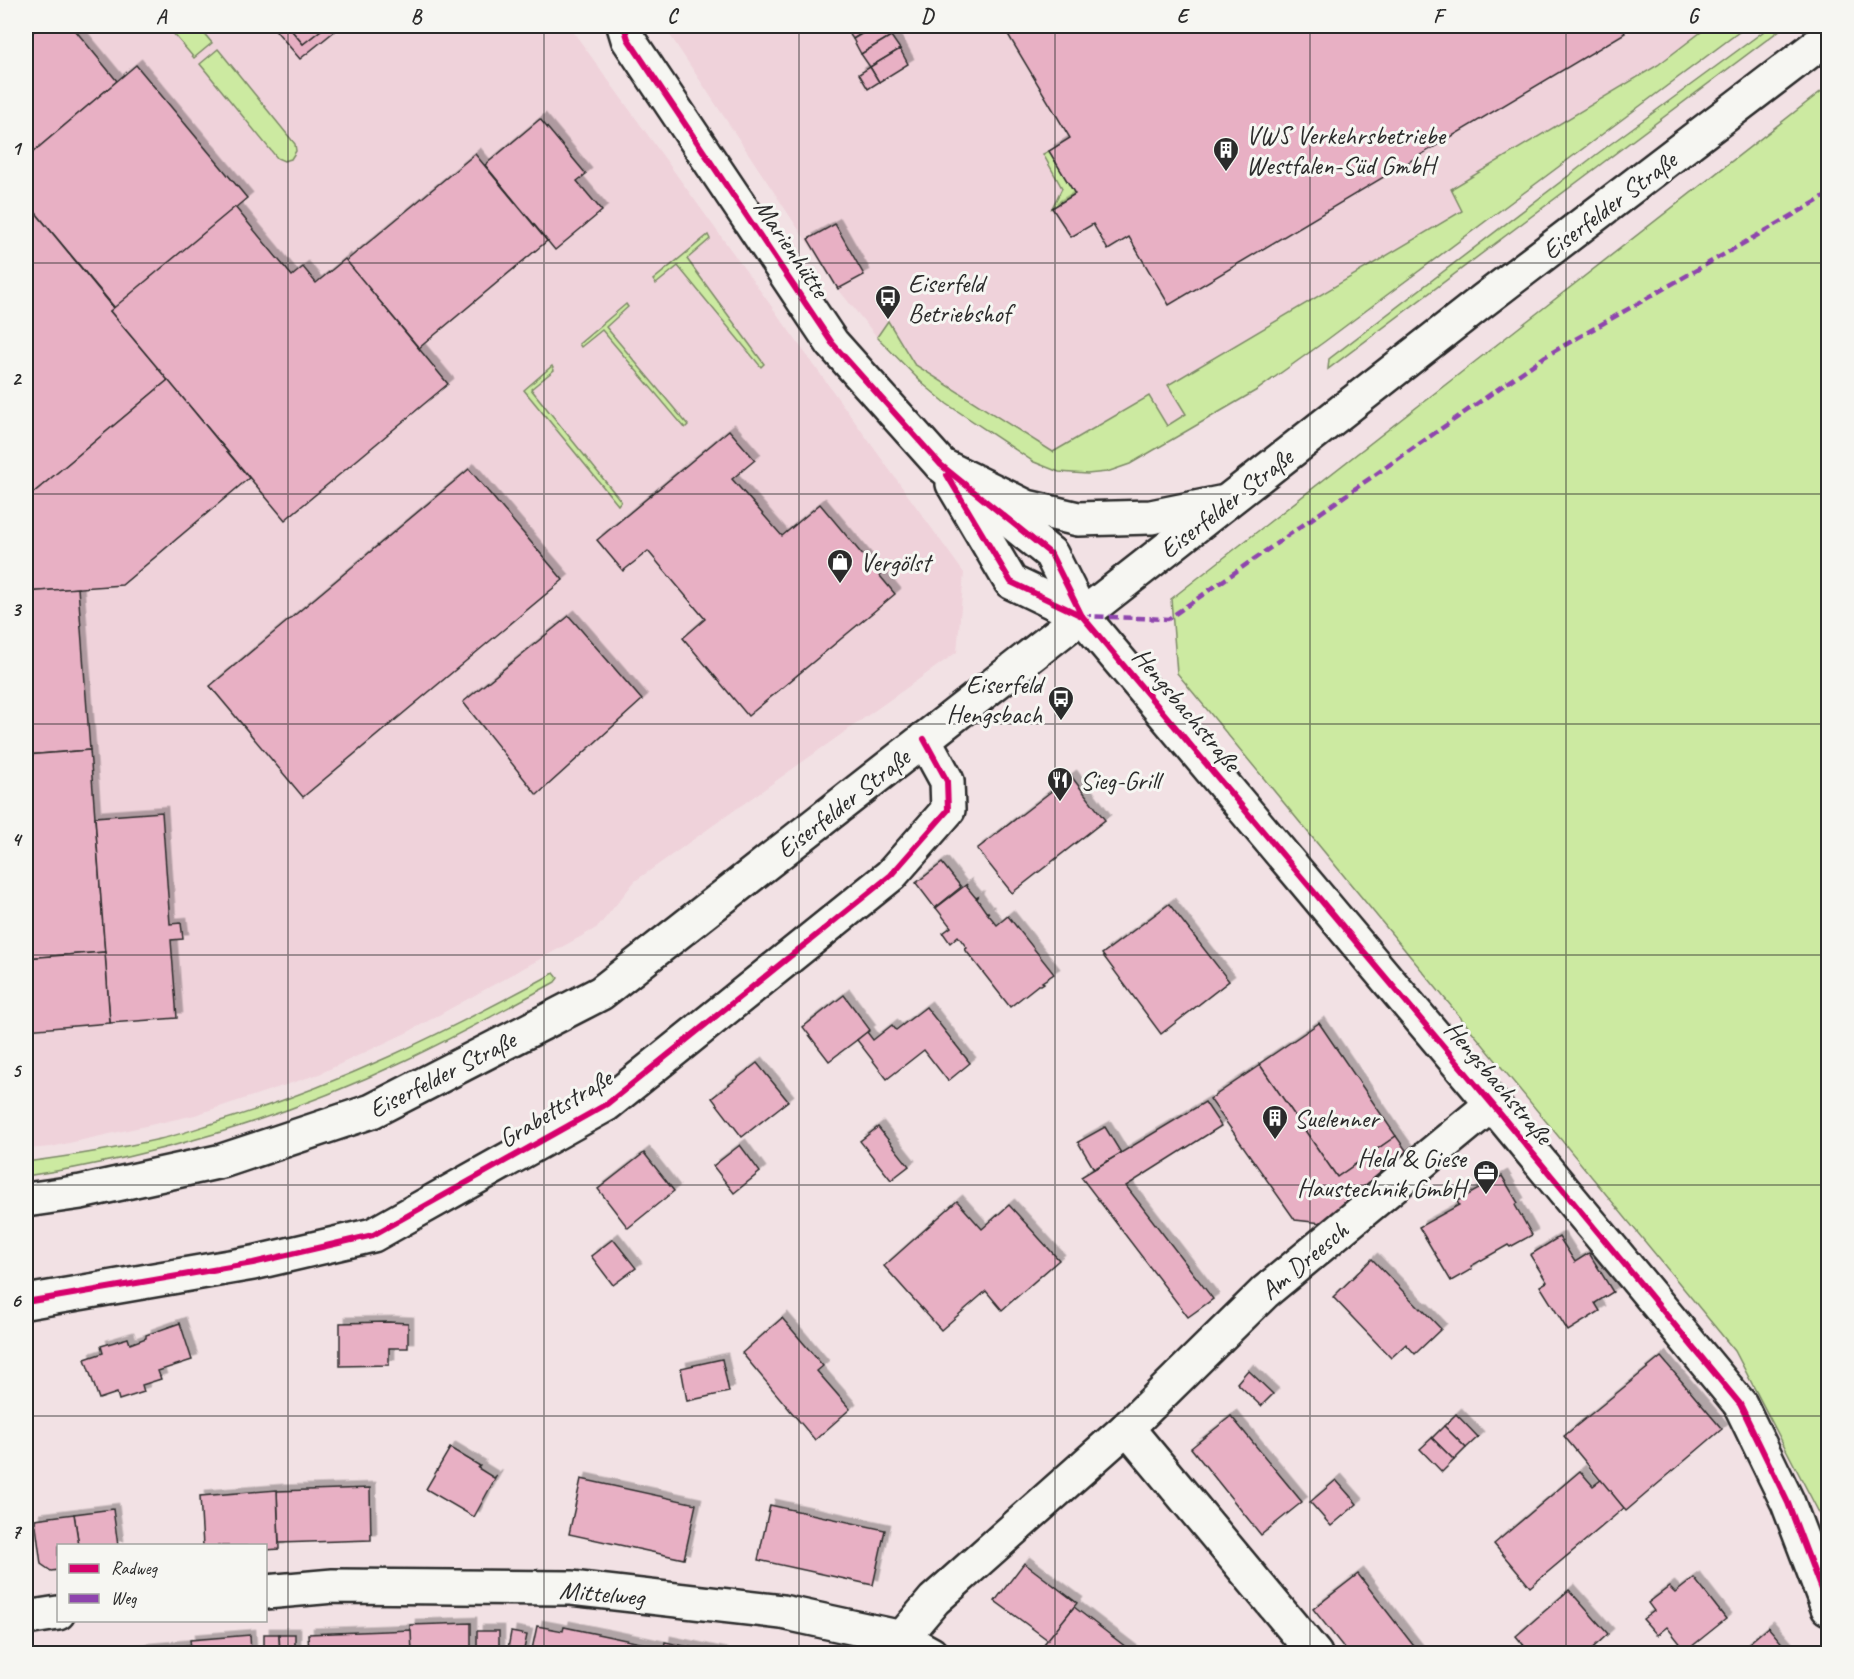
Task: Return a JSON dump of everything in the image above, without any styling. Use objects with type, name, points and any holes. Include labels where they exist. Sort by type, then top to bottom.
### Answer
[{"type":"street","name":"Marienhütte","points":[[621,30],[831,343],[941,465],[1052,554],[1082,616]]},
{"type":"street","name":"Eiserfelder Straße","points":[[26,1200],[81,1192],[222,1161],[372,1111],[601,993],[1476,306],[1828,37]]},
{"type":"street","name":"Marienhütte","points":[[941,465],[1011,582],[1082,616]]},
{"type":"street","points":[[941,465],[1027,507],[1078,519],[1151,517],[1228,501]]},
{"type":"street","name":"Hengsbachstraße","points":[[1082,616],[1492,1104],[1740,1404],[1788,1503],[1828,1608]]},
{"type":"street","name":"Grabettstraße","points":[[26,1302],[253,1263],[373,1235],[607,1104],[891,875],[948,810],[947,781],[924,740]]},
{"type":"street","name":"Am Dreesch","points":[[902,1638],[934,1600],[1127,1428],[1265,1292],[1492,1104]]},
{"type":"street","points":[[1127,1428],[1315,1653]]},
{"type":"street","name":"Mittelweg","points":[[267,1592],[333,1586],[571,1588],[782,1612],[902,1638],[931,1653]]},
{"type":"street","points":[[26,1618],[57,1613]]},
{"type":"shaded area","points":[[26,26],[565,26],[572,30],[964,573],[957,652],[635,881],[598,927],[408,1032],[319,1074],[195,1115],[51,1147],[26,1149]]},
{"type":"shaded area","points":[[664,26],[1747,26],[1257,390],[1130,464],[1107,472],[1087,474],[1059,472],[1034,462],[947,404],[923,384],[877,337],[838,289]]},
{"type":"green space","points":[[167,26],[198,26],[212,43],[194,58]]},
{"type":"green space","points":[[1709,26],[1747,26],[1257,390],[1130,464],[1107,472],[1087,474],[1059,472],[1034,462],[947,404],[923,384],[877,337],[888,321],[914,364],[1053,452],[1149,396],[1167,426],[1186,414],[1168,385],[1462,211],[1451,189],[1658,65]]},
{"type":"green space","points":[[1771,26],[1785,26],[1328,369],[1329,359],[1597,154]]},
{"type":"green space","points":[[218,49],[295,144],[296,151],[291,159],[284,161],[277,158],[200,64]]},
{"type":"green space","points":[[1828,86],[1828,1530],[1735,1351],[1177,673],[1171,599]]},
{"type":"green space","points":[[1049,151],[1075,194],[1052,208],[1062,188],[1043,154]]},
{"type":"green space","points":[[708,235],[710,239],[687,259],[764,364],[761,367],[678,266],[656,284],[653,280]]},
{"type":"green space","points":[[626,304],[628,307],[606,327],[688,425],[685,428],[602,330],[581,347],[579,344]]},
{"type":"green space","points":[[552,366],[554,370],[531,389],[621,501],[618,505],[524,390]]},
{"type":"green space","points":[[554,973],[558,978],[555,982],[481,1022],[406,1060],[315,1100],[172,1146],[75,1168],[26,1176],[26,1162],[77,1155],[167,1137],[304,1092],[431,1037]]},
{"type":"building","points":[[36,26],[75,26],[75,30],[117,81],[26,158],[26,38]]},
{"type":"building","points":[[272,26],[288,26],[303,44],[326,26],[341,26],[300,59]]},
{"type":"building","points":[[288,26],[326,26],[303,44]]},
{"type":"building","points":[[844,26],[864,26],[867,30],[853,39]]},
{"type":"building","points":[[875,26],[884,26],[891,36],[861,54],[853,39]]},
{"type":"building","name":"VWS Verkehrsbetriebe Westfalen-Süd GmbH","points":[[1003,26],[1621,26],[1625,33],[1169,305],[1129,237],[1108,250],[1093,224],[1071,237],[1052,208],[1075,194],[1049,151],[1070,138]]},
{"type":"building","points":[[891,36],[900,49],[870,67],[861,54]]},
{"type":"building","points":[[900,49],[908,64],[879,82],[870,67]]},
{"type":"building","points":[[136,65],[247,198],[115,308],[26,201],[26,158]]},
{"type":"building","points":[[870,67],[879,82],[868,89],[859,74]]},
{"type":"building","points":[[540,119],[586,174],[577,181],[602,211],[555,250],[485,165]]},
{"type":"building","points":[[475,154],[547,241],[419,348],[346,261]]},
{"type":"building","points":[[26,201],[114,308],[110,311],[168,380],[26,499]]},
{"type":"building","points":[[235,207],[292,276],[303,267],[316,283],[345,259],[448,384],[285,520],[110,311]]},
{"type":"building","points":[[835,224],[864,275],[838,289],[808,239]]},
{"type":"building","points":[[168,380],[249,478],[122,585],[26,592],[26,499]]},
{"type":"building","points":[[729,430],[755,460],[732,479],[782,536],[820,504],[895,594],[748,716],[683,638],[705,619],[648,551],[623,571],[597,540]]},
{"type":"building","points":[[469,469],[563,580],[303,797],[210,686]]},
{"type":"building","points":[[78,588],[90,750],[26,755],[26,592]]},
{"type":"building","points":[[569,616],[642,700],[537,795],[463,702]]},
{"type":"building","points":[[90,750],[105,952],[26,958],[26,755]]},
{"type":"building","points":[[1071,776],[1105,820],[1012,893],[977,849]]},
{"type":"building","points":[[162,812],[170,924],[181,923],[183,939],[171,940],[177,1018],[110,1023],[95,817]]},
{"type":"building","points":[[942,863],[961,887],[935,908],[916,883]]},
{"type":"building","points":[[967,884],[966,886],[976,898],[978,897],[977,899],[997,925],[1008,916],[1054,974],[1010,1007],[967,952],[965,949],[967,948],[958,936],[950,943],[943,933],[951,927],[936,908]]},
{"type":"building","points":[[1169,904],[1229,981],[1161,1034],[1102,954]]},
{"type":"building","points":[[105,952],[110,1023],[26,1030],[26,958]]},
{"type":"building","points":[[844,995],[870,1030],[829,1061],[803,1027]]},
{"type":"building","points":[[926,1007],[970,1063],[948,1081],[924,1050],[887,1079],[857,1040],[867,1032],[873,1040],[892,1025],[896,1030]]},
{"type":"building","points":[[1319,1023],[1396,1136],[1337,1177],[1259,1064]]},
{"type":"building","points":[[757,1063],[788,1101],[742,1137],[712,1098]]},
{"type":"building","name":"Suelenner","points":[[1260,1065],[1337,1177],[1396,1136],[1408,1153],[1322,1223],[1295,1220],[1210,1099]]},
{"type":"building","points":[[1205,1102],[1221,1126],[1126,1186],[1213,1299],[1188,1317],[1081,1177]]},
{"type":"building","points":[[878,1127],[909,1166],[891,1180],[860,1141]]},
{"type":"building","points":[[1105,1127],[1121,1153],[1094,1169],[1078,1142]]},
{"type":"building","points":[[740,1145],[760,1172],[734,1193],[713,1166]]},
{"type":"building","points":[[644,1153],[674,1191],[628,1228],[598,1189]]},
{"type":"building","points":[[1502,1176],[1518,1203],[1515,1205],[1532,1235],[1510,1247],[1508,1245],[1471,1266],[1472,1269],[1451,1281],[1419,1227],[1459,1205],[1457,1201]]},
{"type":"building","points":[[957,1201],[982,1229],[1009,1205],[1059,1260],[1002,1310],[986,1291],[941,1330],[884,1266]]},
{"type":"building","points":[[1559,1237],[1575,1262],[1589,1253],[1613,1292],[1595,1303],[1600,1311],[1568,1331],[1540,1286],[1547,1282],[1530,1255]]},
{"type":"building","points":[[613,1239],[636,1268],[613,1285],[591,1256]]},
{"type":"building","points":[[1372,1259],[1441,1329],[1415,1354],[1406,1344],[1391,1358],[1333,1297]]},
{"type":"building","points":[[782,1318],[823,1366],[817,1371],[850,1409],[815,1440],[742,1353]]},
{"type":"building","points":[[180,1323],[192,1360],[158,1371],[161,1379],[142,1385],[144,1392],[119,1400],[117,1393],[99,1399],[85,1359],[103,1353],[101,1346],[128,1338],[130,1344],[146,1338],[146,1335]]},
{"type":"building","points":[[340,1323],[408,1323],[408,1348],[389,1348],[389,1365],[340,1366]]},
{"type":"building","points":[[1661,1357],[1722,1429],[1626,1511],[1564,1436]]},
{"type":"building","points":[[722,1359],[729,1392],[687,1401],[681,1368]]},
{"type":"building","points":[[1248,1370],[1273,1394],[1261,1406],[1237,1383]]},
{"type":"building","points":[[1456,1414],[1478,1437],[1466,1448],[1444,1426]]},
{"type":"building","points":[[1231,1416],[1302,1502],[1261,1535],[1191,1448]]},
{"type":"building","points":[[1444,1426],[1466,1448],[1454,1460],[1432,1438]]},
{"type":"building","points":[[1432,1438],[1454,1460],[1442,1472],[1420,1449]]},
{"type":"building","points":[[450,1448],[480,1466],[478,1468],[494,1478],[497,1475],[474,1517],[426,1489]]},
{"type":"building","points":[[1580,1471],[1593,1486],[1601,1480],[1624,1508],[1530,1587],[1494,1544]]},
{"type":"building","points":[[581,1479],[696,1504],[684,1559],[569,1534]]},
{"type":"building","points":[[1336,1480],[1357,1504],[1331,1526],[1310,1502]]},
{"type":"building","points":[[370,1488],[371,1540],[279,1543],[277,1491]]},
{"type":"building","points":[[277,1490],[279,1549],[267,1550],[267,1544],[203,1544],[200,1496]]},
{"type":"building","points":[[770,1505],[885,1530],[873,1585],[758,1560]]},
{"type":"building","points":[[113,1509],[118,1544],[79,1544],[74,1514]]},
{"type":"building","points":[[74,1514],[79,1544],[57,1544],[57,1570],[51,1571],[41,1564],[35,1519]]},
{"type":"building","points":[[1024,1563],[1077,1603],[1048,1640],[995,1601]]},
{"type":"building","points":[[1358,1574],[1420,1654],[1349,1654],[1313,1609]]},
{"type":"building","points":[[1694,1578],[1726,1619],[1686,1651],[1667,1627],[1657,1635],[1643,1619],[1654,1611],[1648,1603],[1669,1587],[1675,1593]]},
{"type":"building","points":[[1569,1590],[1608,1634],[1586,1654],[1531,1654],[1516,1636]]},
{"type":"building","points":[[1074,1607],[1135,1654],[1056,1654],[1044,1644]]},
{"type":"building","points":[[471,1623],[471,1654],[412,1654],[410,1625]]},
{"type":"building","points":[[537,1626],[563,1631],[564,1627],[664,1648],[663,1654],[531,1654]]},
{"type":"building","points":[[1768,1627],[1791,1654],[1736,1654]]},
{"type":"building","points":[[411,1630],[412,1654],[309,1654],[308,1634]]},
{"type":"building","points":[[477,1631],[499,1631],[499,1654],[477,1654]]},
{"type":"building","points":[[511,1632],[527,1635],[523,1654],[507,1654]]},
{"type":"building","points":[[264,1634],[279,1634],[280,1654],[264,1654]]},
{"type":"building","points":[[279,1634],[295,1634],[295,1654],[280,1654]]},
{"type":"building","points":[[250,1635],[251,1654],[192,1654],[190,1640]]},
{"type":"building","points":[[665,1642],[722,1654],[663,1654]]},
{"type":"building","points":[[190,1645],[192,1654],[92,1654]]},
{"type":"marked path","points":[[1082,616],[1168,619],[1544,357],[1828,195]]},
{"type":"cycle path","points":[[624,26],[628,39],[832,343],[941,465],[1051,554],[1082,616],[1492,1104],[1740,1404],[1788,1503],[1828,1608]]},
{"type":"cycle path","points":[[947,475],[1011,582],[1082,616]]},
{"type":"cycle path","points":[[26,1302],[253,1263],[373,1235],[607,1104],[891,875],[948,810],[947,781],[924,739]]},
{"type":"place","name":"VWS Verkehrsbetriebe Westfalen-Süd GmbH","points":[[1226,173]]},
{"type":"place","name":"Eiserfeld Betriebshof","points":[[888,321]]},
{"type":"place","name":"Vergölst","points":[[840,585]]},
{"type":"place","name":"Eiserfeld Hengsbach","points":[[1061,722]]},
{"type":"place","name":"Sieg-Grill","points":[[1060,803]]},
{"type":"place","name":"Suelenner","points":[[1275,1141]]},
{"type":"place","name":"Held & Giese Haustechnik GmbH","points":[[1486,1196]]}]
